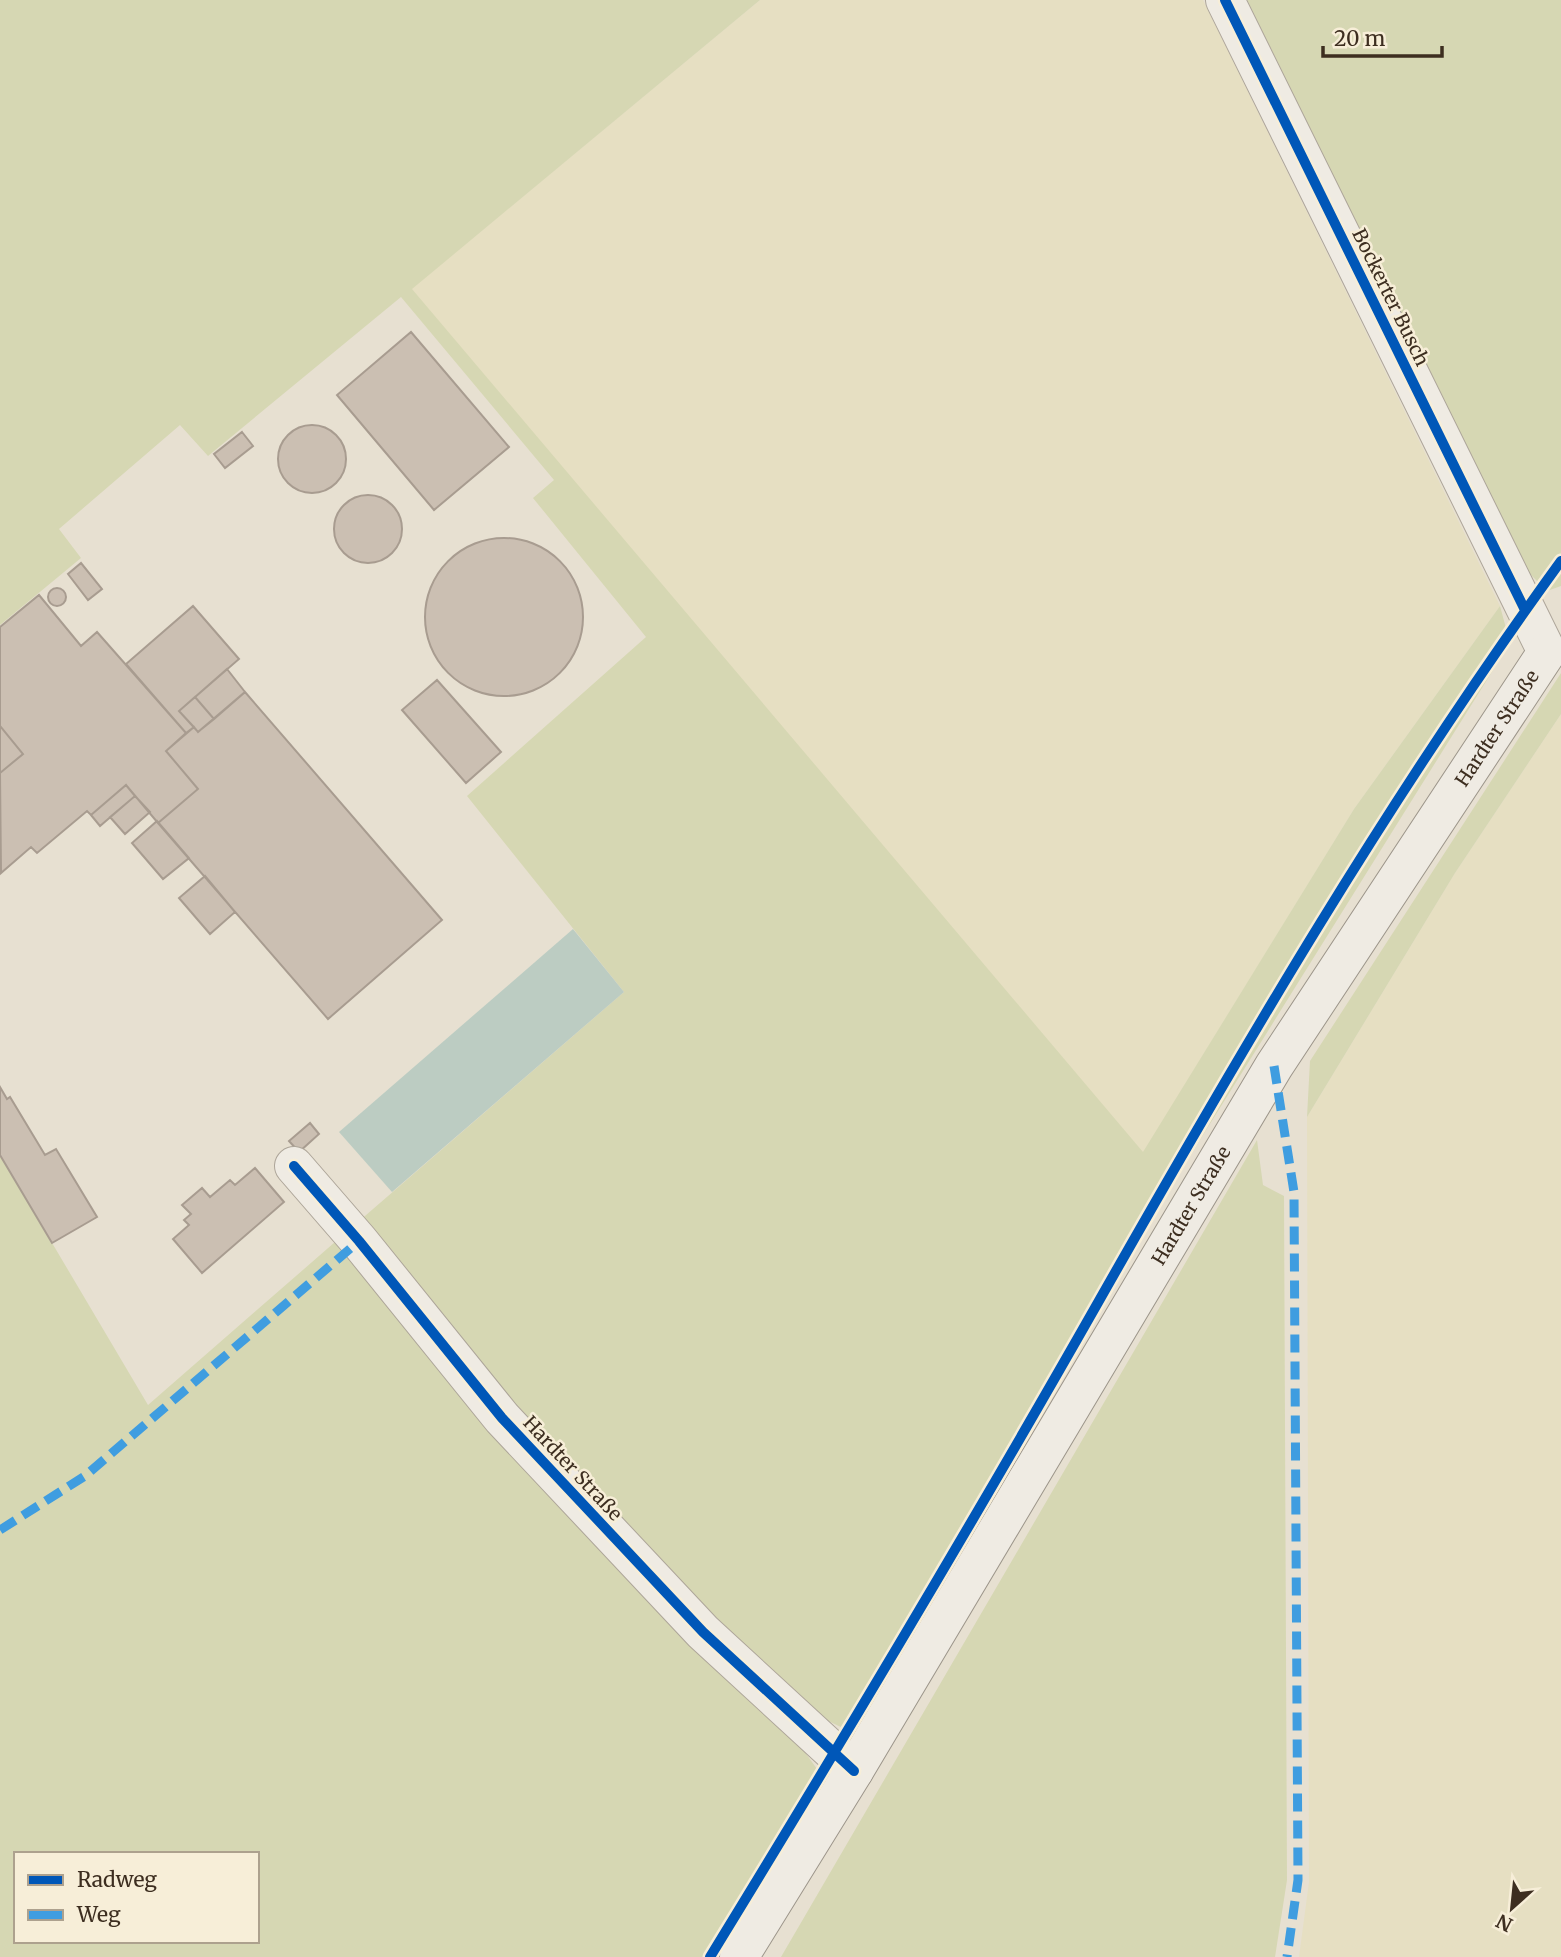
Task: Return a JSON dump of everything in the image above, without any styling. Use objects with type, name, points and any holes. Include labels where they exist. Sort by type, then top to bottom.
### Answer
[{"type":"street","name":"Bockerter Busch","points":[[1226,0],[1547,652]]},
{"type":"street","name":"Hardter Straße","points":[[739,1957],[1274,1066],[1547,652]]},
{"type":"street","name":"Hardter Straße","points":[[294,1166],[359,1241],[502,1418],[703,1632],[853,1770]]},
{"type":"shaded area","points":[[760,0],[1203,0],[1500,606],[1354,809],[1143,1153],[411,289]]},
{"type":"shaded area","points":[[1561,714],[1561,1957],[1299,1957],[1309,1882],[1307,1117],[1455,873]]},
{"type":"shaded area","points":[[573,929],[624,992],[392,1192],[339,1132]]},
{"type":"green space","points":[[0,0],[760,0],[412,289],[1143,1152],[1354,809],[1500,606],[1510,643],[1203,1135],[849,1731],[812,1713],[634,1535],[518,1407],[358,1222],[624,992],[467,796],[646,637],[533,498],[554,480],[401,297],[208,456],[180,425],[59,529],[81,558],[0,625]]},
{"type":"green space","points":[[1247,0],[1561,0],[1561,586],[1547,591],[1525,569]]},
{"type":"green space","points":[[1561,673],[1561,714],[1455,873],[1307,1117],[1310,1061]]},
{"type":"green space","points":[[1257,1140],[1263,1185],[1284,1196],[1287,1880],[1275,1957],[781,1957]]},
{"type":"green space","points":[[0,1155],[148,1405],[335,1242],[797,1741],[822,1776],[719,1957],[0,1957]]},
{"type":"building","points":[[411,332],[509,447],[434,510],[337,395]]},
{"type":"building","points":[[305,425],[319,425],[331,430],[341,440],[346,459],[341,478],[331,488],[319,493],[305,493],[293,488],[283,478],[278,466],[278,452],[283,440],[293,430]]},
{"type":"building","points":[[242,432],[253,446],[225,468],[214,454]]},
{"type":"building","points":[[368,495],[381,497],[392,505],[400,516],[400,542],[392,553],[381,561],[368,563],[355,561],[344,553],[336,542],[334,529],[336,516],[344,505],[355,497]]},
{"type":"building","points":[[504,538],[534,544],[560,561],[577,587],[583,617],[577,647],[560,673],[534,690],[504,696],[474,690],[448,673],[431,647],[425,617],[431,587],[448,561],[474,544]]},
{"type":"building","points":[[81,563],[102,589],[88,600],[68,574]]},
{"type":"building","points":[[53,588],[61,588],[66,597],[64,604],[53,606],[48,601],[48,593]]},
{"type":"building","points":[[39,595],[81,646],[97,632],[186,733],[166,751],[198,789],[158,823],[126,785],[91,815],[87,811],[37,853],[31,847],[1,873],[0,773],[23,754],[0,726],[0,627]]},
{"type":"building","points":[[193,606],[239,659],[179,711],[194,727],[186,733],[126,664]]},
{"type":"building","points":[[227,669],[245,692],[214,719],[195,697]]},
{"type":"building","points":[[437,680],[501,752],[466,783],[402,710]]},
{"type":"building","points":[[245,692],[442,920],[328,1019],[158,823],[198,789],[166,751],[194,727],[198,732]]},
{"type":"building","points":[[195,697],[214,719],[198,732],[179,711]]},
{"type":"building","points":[[0,726],[23,754],[0,773]]},
{"type":"building","points":[[126,785],[135,796],[100,826],[91,815]]},
{"type":"building","points":[[135,796],[150,812],[125,834],[110,817]]},
{"type":"building","points":[[157,821],[189,858],[163,879],[132,843]]},
{"type":"building","points":[[205,876],[235,912],[210,934],[179,898]]},
{"type":"building","points":[[0,1087],[7,1099],[10,1097],[45,1155],[56,1149],[97,1217],[52,1243],[0,1155]]},
{"type":"building","points":[[310,1123],[319,1134],[299,1152],[289,1141]]},
{"type":"building","points":[[255,1168],[284,1202],[202,1273],[173,1239],[189,1225],[184,1220],[191,1214],[182,1205],[202,1188],[210,1197],[230,1180],[235,1185]]},
{"type":"marked path","points":[[1274,1066],[1294,1192],[1298,1880],[1287,1957]]},
{"type":"marked path","points":[[0,1530],[85,1476],[359,1241]]},
{"type":"cycle path","points":[[1225,0],[1525,610]]},
{"type":"cycle path","points":[[710,1957],[956,1548],[1208,1110],[1320,924],[1437,740],[1561,561]]},
{"type":"cycle path","points":[[294,1166],[359,1241],[502,1418],[703,1632],[854,1771]]}]
